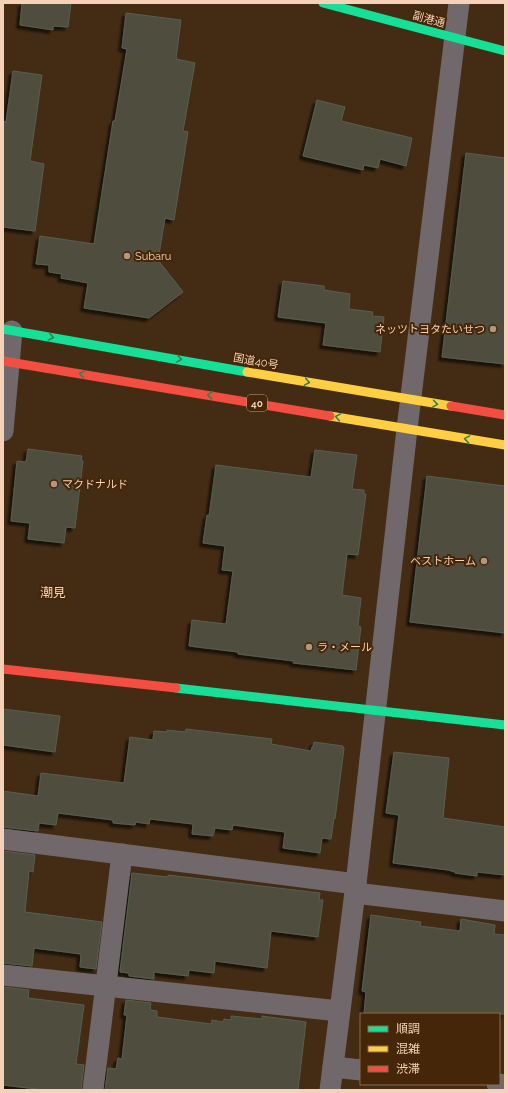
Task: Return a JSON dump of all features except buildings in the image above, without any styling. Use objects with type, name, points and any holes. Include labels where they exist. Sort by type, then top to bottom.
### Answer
[{"type":"main road","name":"副港通","points":[[323,3],[505,51]]},
{"type":"main road","name":"国道40号","points":[[8,330],[505,415]]},
{"type":"main road","name":"40","points":[[6,361],[505,445]]},
{"type":"main road","points":[[3,669],[505,725]]},
{"type":"street","points":[[330,1090],[356,889],[407,429],[459,3]]},
{"type":"street","points":[[3,431],[8,330]]},
{"type":"street","points":[[3,839],[122,854],[505,911]]},
{"type":"street","points":[[93,1090],[122,854]]},
{"type":"street","points":[[3,975],[339,1012]]},
{"type":"street","points":[[333,1067],[360,1070]]},
{"type":"traffic: fast","points":[[323,3],[505,51]]},
{"type":"traffic: fast","points":[[3,329],[247,372]]},
{"type":"traffic: fast","points":[[176,688],[505,725]]},
{"type":"traffic: slow","points":[[247,372],[451,406]]},
{"type":"traffic: slow","points":[[330,416],[505,445]]},
{"type":"traffic: jam","points":[[3,361],[330,416]]},
{"type":"traffic: jam","points":[[451,406],[505,415]]},
{"type":"traffic: jam","points":[[3,669],[176,688]]},
{"type":"place","name":"Subaru","points":[[127,256]]},
{"type":"place","name":"ネッツトヨタたいせつ","points":[[493,329]]},
{"type":"place","name":"マクドナルド","points":[[54,484]]},
{"type":"place","name":"ベストホーム","points":[[484,561]]},
{"type":"place","name":"ラ・メール","points":[[309,647]]},
{"type":"district","name":"潮見","points":[[53,592]]}]
